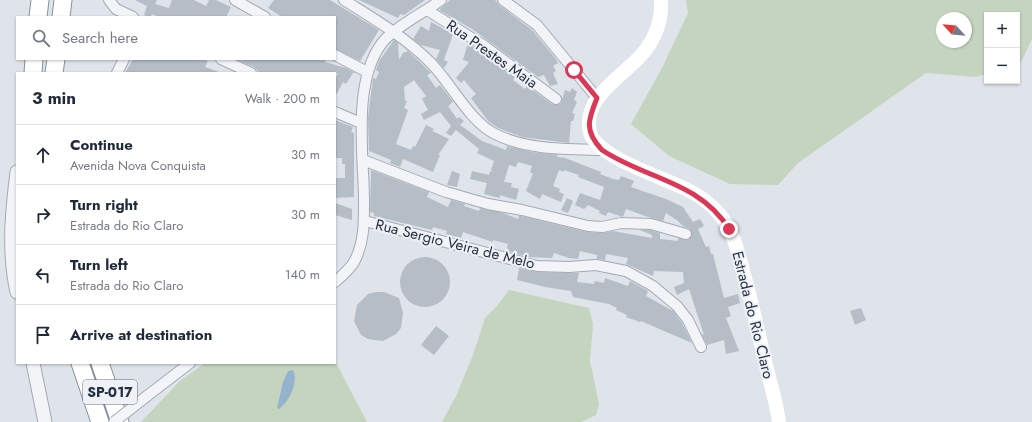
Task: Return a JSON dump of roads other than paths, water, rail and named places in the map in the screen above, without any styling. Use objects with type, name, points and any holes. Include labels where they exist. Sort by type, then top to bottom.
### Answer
[{"type":"highway","points":[[38,16],[40,0]]},
{"type":"highway","points":[[61,16],[64,0]]},
{"type":"highway","points":[[33,72],[34,60]]},
{"type":"highway","points":[[54,72],[56,60]]},
{"type":"highway","name":"SP-017","points":[[80,364],[100,422]]},
{"type":"highway","name":"SP-017","points":[[100,364],[120,422]]},
{"type":"main road","name":"Estrada do Rio Claro","points":[[661,0],[661,17],[656,34],[646,49],[597,98],[591,113],[589,127],[593,141],[602,150],[610,155],[687,189],[701,198],[722,217],[736,247],[754,312],[779,422]]},
{"type":"street","points":[[109,0],[116,9],[131,16]]},
{"type":"street","points":[[234,0],[263,16]]},
{"type":"street","points":[[344,0],[395,32],[430,62],[441,73],[472,115],[482,126],[494,134],[517,142],[553,148],[602,150]]},
{"type":"street","points":[[336,281],[344,274],[353,262],[360,249],[364,221],[361,124],[367,72],[383,42],[441,0]]},
{"type":"street","points":[[504,0],[541,29],[597,98]]},
{"type":"street","name":"Rua Prestes Maia","points":[[427,10],[482,45],[556,99]]},
{"type":"street","points":[[336,56],[367,72]]},
{"type":"street","points":[[118,72],[124,60]]},
{"type":"street","points":[[223,60],[249,72]]},
{"type":"street","points":[[336,112],[361,124]]},
{"type":"street","points":[[363,160],[446,192],[488,204],[522,210],[588,226],[602,227],[622,223],[651,224],[686,234]]},
{"type":"street","points":[[16,182],[11,229],[12,258],[16,285]]},
{"type":"street","name":"Rua Sergio Veira de Melo","points":[[364,221],[537,266],[569,267],[596,265],[626,271],[653,286],[677,306],[688,320],[701,347]]},
{"type":"street","points":[[114,422],[189,364]]},
{"type":"street","points":[[34,366],[39,398],[45,422]]},
{"type":"street","points":[[34,366],[53,422]]},
{"type":"water","points":[[293,370],[295,375],[294,386],[286,402],[279,409],[277,408],[283,382],[288,371]]}]
